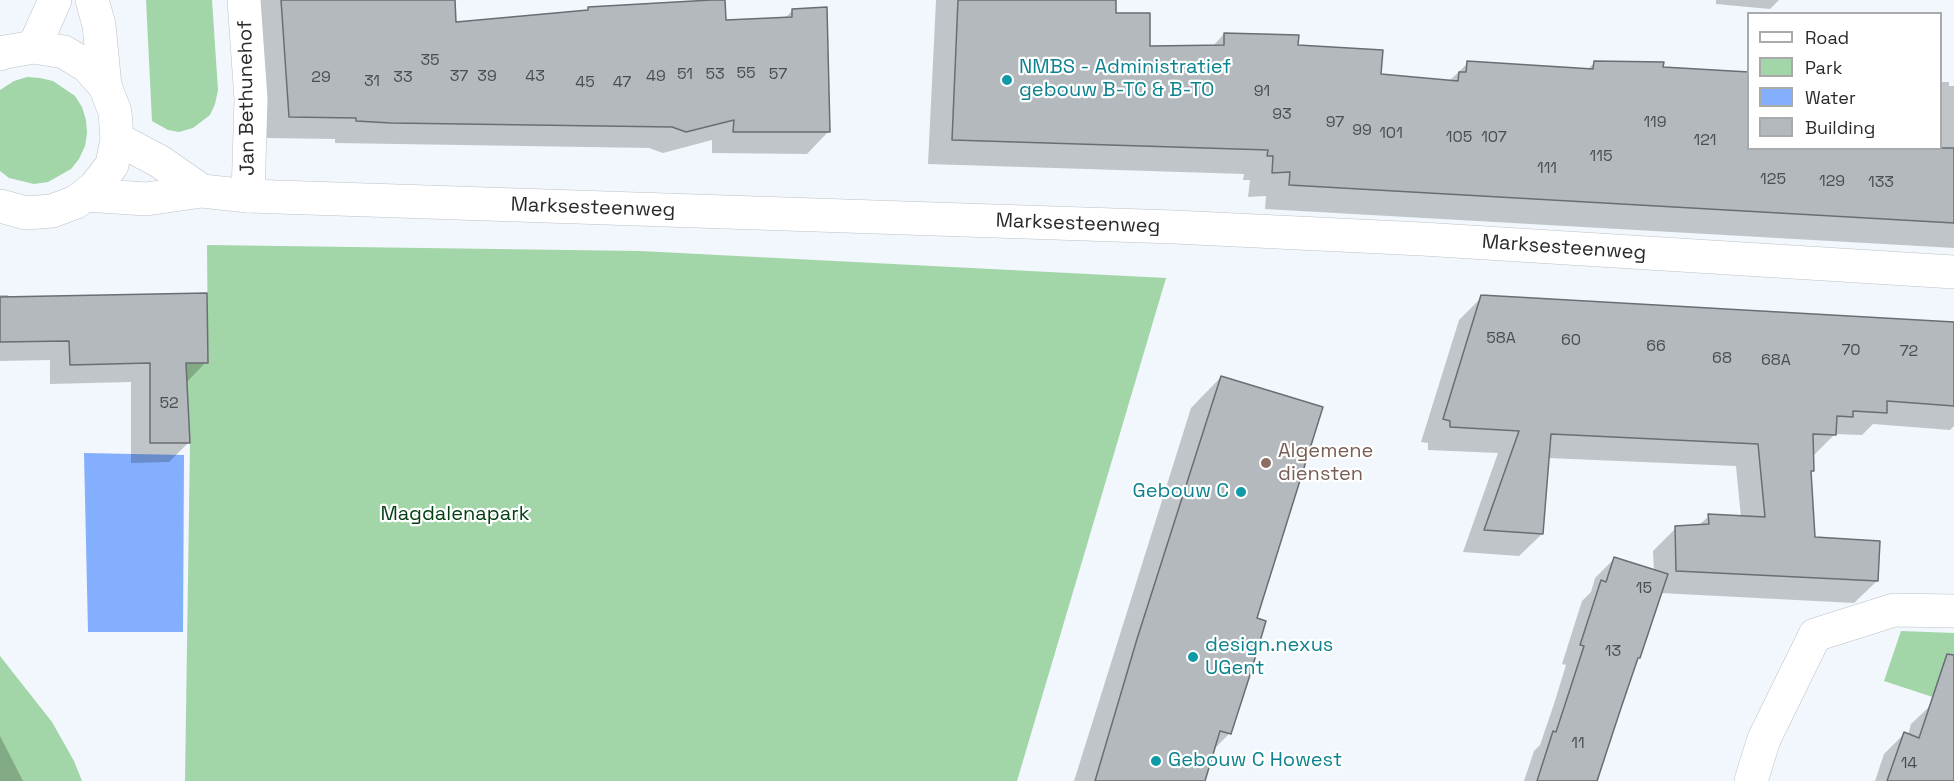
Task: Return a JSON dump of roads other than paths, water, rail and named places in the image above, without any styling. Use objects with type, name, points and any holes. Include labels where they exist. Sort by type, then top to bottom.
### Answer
[{"type":"street","points":[[34,46],[56,0]]},
{"type":"street","points":[[0,206],[26,213],[52,211],[76,202],[86,195],[112,165],[117,139],[116,112],[105,86],[99,25],[92,0]]},
{"type":"street","name":"Jan Bethunehof","points":[[244,0],[250,99],[248,196]]},
{"type":"street","points":[[0,54],[4,51],[34,46],[64,52],[87,66],[105,86]]},
{"type":"street","name":"Marksesteenweg","points":[[117,139],[159,161],[202,190]]},
{"type":"street","name":"Marksesteenweg","points":[[86,195],[146,199],[202,190],[248,196],[1174,227],[1422,239],[1954,272]]},
{"type":"street","points":[[1751,781],[1764,739],[1815,635],[1894,610],[1954,611]]},
{"type":"water","points":[[84,453],[184,455],[183,632],[88,632]]},
{"type":"place","name":"NMBS - Administratief gebouw B-TC & B-TO","points":[[1007,80]]},
{"type":"place","name":"Algemene diensten","points":[[1266,463]]},
{"type":"place","name":"Gebouw C","points":[[1241,492]]},
{"type":"place","name":"design.nexus UGent","points":[[1193,657]]},
{"type":"place","name":"Gebouw C Howest","points":[[1156,761]]},
{"type":"park label","name":"Magdalenapark","points":[[455,515]]}]
